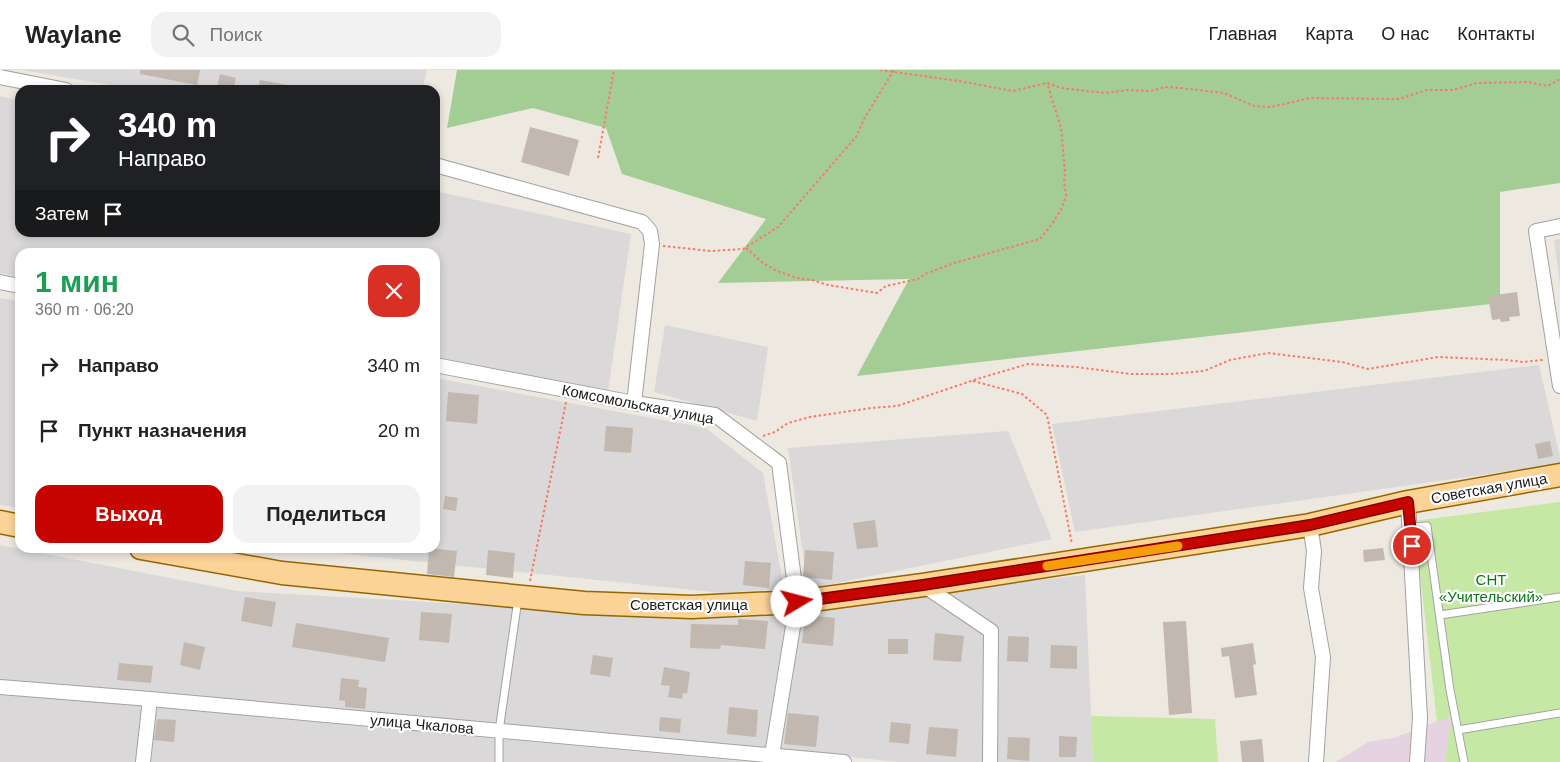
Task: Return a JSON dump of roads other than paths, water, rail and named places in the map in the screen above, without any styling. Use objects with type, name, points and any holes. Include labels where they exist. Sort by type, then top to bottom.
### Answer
[{"type":"main road","name":"Советская улица","points":[[170,553],[282,572],[471,592],[523,591],[584,603],[692,607],[797,602],[923,585],[1310,525],[1408,502],[1560,475]]},
{"type":"main road","points":[[0,522],[15,525]]},
{"type":"street","points":[[0,77],[41,85]]},
{"type":"street","points":[[440,165],[642,222],[650,231],[652,244],[634,403]]},
{"type":"street","points":[[1560,226],[1536,231],[1560,386]]},
{"type":"street","points":[[0,282],[15,285]]},
{"type":"street","name":"Комсомольская улица","points":[[440,366],[634,403],[715,415],[779,463],[797,602],[771,759]]},
{"type":"street","points":[[1408,502],[1420,718],[1417,762]]},
{"type":"street","points":[[1310,525],[1314,551],[1311,588],[1323,657],[1316,762]]},
{"type":"street","points":[[923,585],[991,631],[990,762]]},
{"type":"street","name":"улица Чкалова","points":[[0,687],[499,731],[771,759],[844,762]]},
{"type":"street","points":[[143,762],[150,699]]},
{"type":"lane","points":[[1410,527],[1427,526],[1450,690],[1464,762]]},
{"type":"lane","points":[[499,762],[499,731],[523,591]]},
{"type":"lane","points":[[1440,616],[1560,597]]},
{"type":"lane","points":[[1458,730],[1560,713]]},
{"type":"park label","name":"СНТ «Учительский»","points":[[1491,588]]}]
